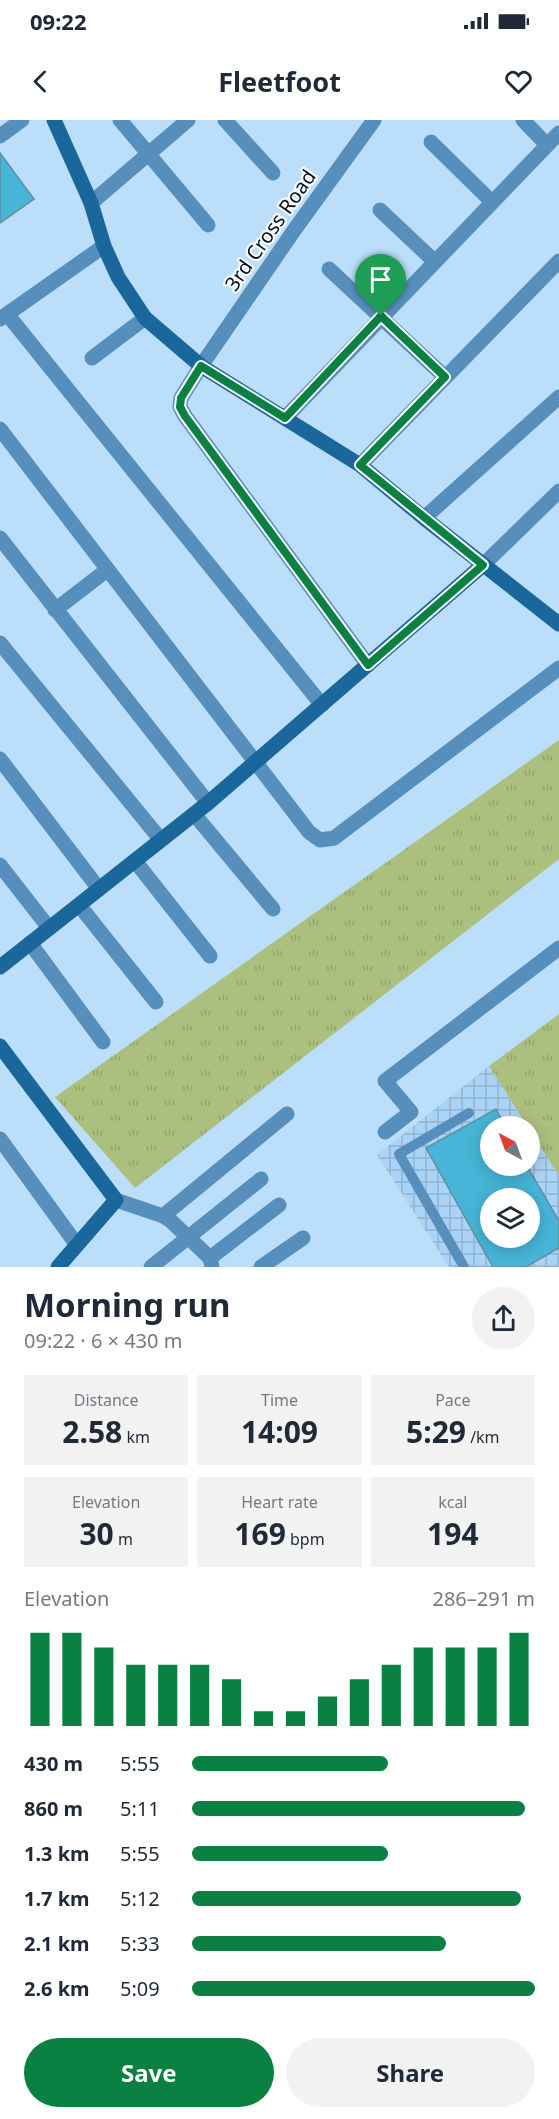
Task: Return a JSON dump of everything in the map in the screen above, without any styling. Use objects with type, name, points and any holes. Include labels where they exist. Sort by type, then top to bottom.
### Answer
[{"type":"street","points":[[0,136],[22,120]]},
{"type":"street","points":[[54,120],[91,203],[104,246],[118,277],[145,318],[201,366],[360,465],[559,624]]},
{"type":"street","points":[[120,120],[208,225]]},
{"type":"street","points":[[91,203],[188,120]]},
{"type":"street","points":[[225,120],[273,173]]},
{"type":"street","name":"3rd Cross Road","points":[[368,665],[180,407],[181,398],[201,366],[295,229],[374,120]]},
{"type":"street","points":[[523,120],[547,145]]},
{"type":"street","points":[[285,418],[559,133]]},
{"type":"street","points":[[431,142],[492,202]]},
{"type":"street","points":[[380,210],[434,261]]},
{"type":"street","points":[[104,246],[4,317],[322,705]]},
{"type":"street","points":[[360,465],[559,261]]},
{"type":"street","points":[[329,269],[445,377]]},
{"type":"street","points":[[92,358],[145,318]]},
{"type":"street","points":[[424,518],[559,397]]},
{"type":"street","points":[[0,429],[257,761],[309,832],[320,840],[334,838],[559,668]]},
{"type":"street","points":[[0,967],[208,803],[483,565],[559,491]]},
{"type":"street","points":[[0,538],[208,803]]},
{"type":"street","points":[[55,610],[107,570]]},
{"type":"street","points":[[0,643],[5,659],[161,840]]},
{"type":"street","points":[[0,759],[99,889]]},
{"type":"street","points":[[194,814],[273,909]]},
{"type":"street","points":[[135,861],[210,956]]},
{"type":"street","points":[[0,866],[49,928]]},
{"type":"street","points":[[79,905],[156,1002]]},
{"type":"street","points":[[30,944],[103,1042]]},
{"type":"street","points":[[385,1132],[411,1112],[386,1081],[559,948]]},
{"type":"street","points":[[0,1046],[116,1200],[163,1216],[187,1236],[211,1263],[279,1205]]},
{"type":"street","points":[[163,1216],[287,1114]]},
{"type":"street","points":[[0,1139],[77,1245]]},
{"type":"street","points":[[151,1267],[261,1179]]},
{"type":"street","points":[[58,1267],[116,1200]]},
{"type":"street","points":[[261,1267],[303,1238]]},
{"type":"lane","points":[[464,1267],[399,1154],[469,1113]]},
{"type":"shaded area","points":[[489,1066],[521,1116],[480,1116],[480,1176],[540,1176],[540,1146],[559,1176],[559,1267],[449,1267],[377,1155]]},
{"type":"green space","points":[[559,740],[559,859],[135,1188],[55,1097]]},
{"type":"green space","points":[[559,1014],[559,1176],[540,1146],[540,1116],[521,1116],[489,1066]]},
{"type":"building","points":[[0,153],[34,199],[0,223]]},
{"type":"building","points":[[496,1109],[500,1116],[483,1116]]},
{"type":"building","points":[[480,1118],[480,1176],[533,1176],[540,1188],[480,1188],[480,1244],[426,1148]]},
{"type":"building","points":[[540,1188],[559,1221],[559,1248],[526,1267],[493,1267],[482,1248],[540,1248]]},
{"type":"route","points":[[381,316],[445,377],[360,465],[483,565],[368,665],[180,407],[181,398],[201,366],[285,418],[381,316]]}]
